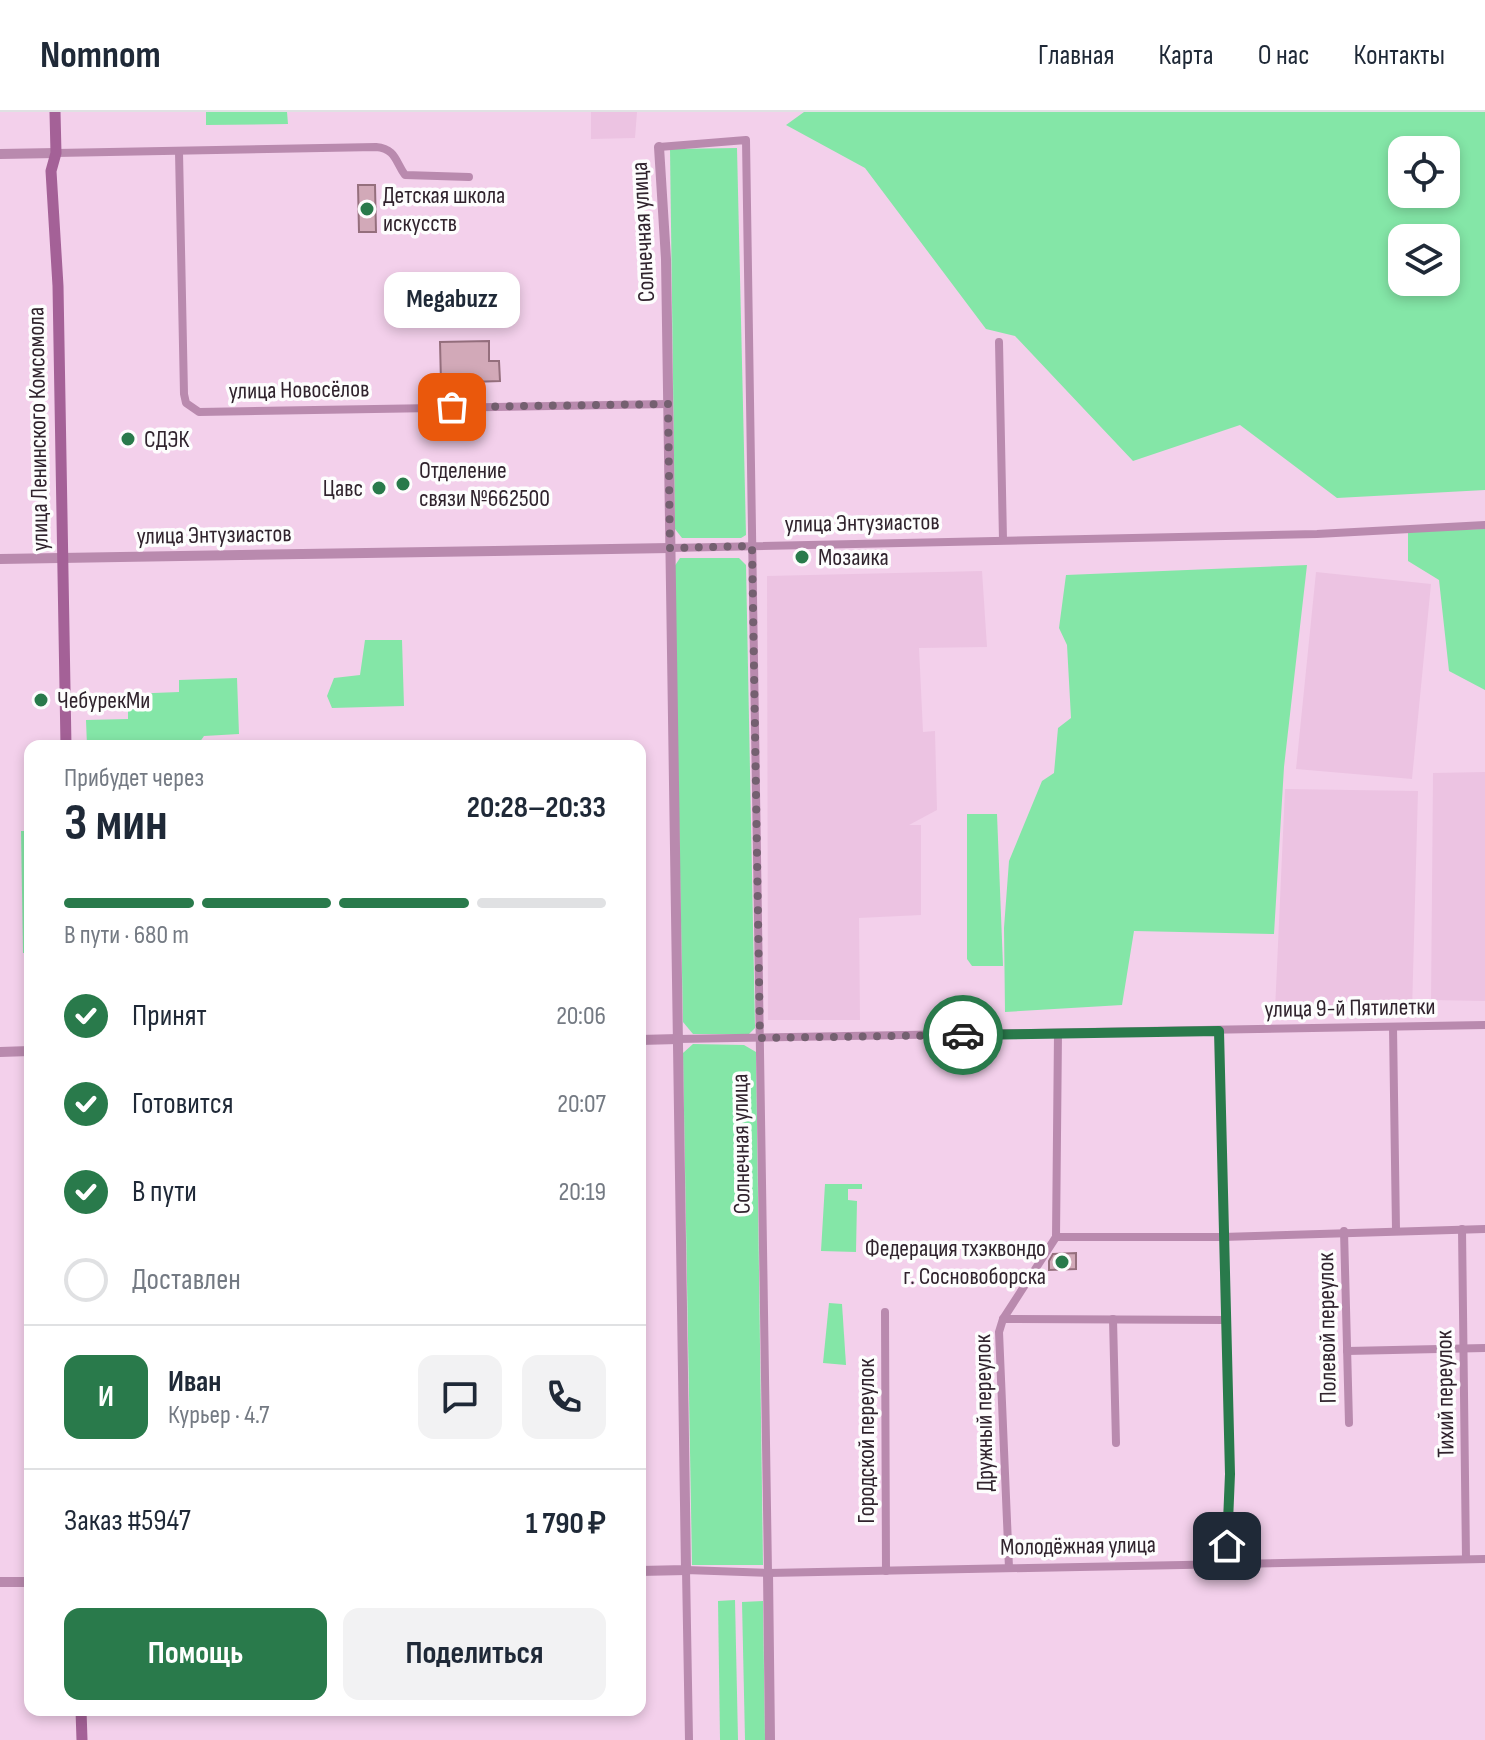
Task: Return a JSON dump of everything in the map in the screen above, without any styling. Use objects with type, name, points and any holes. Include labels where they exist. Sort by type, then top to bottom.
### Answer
[{"type":"main road","name":"улица Ленинского Комсомола","points":[[55,112],[56,153],[51,171],[58,286],[66,740]]},
{"type":"main road","points":[[81,1716],[82,1740]]},
{"type":"street","name":"Солнечная улица","points":[[689,1740],[666,259],[659,147],[746,140],[768,1573]]},
{"type":"street","points":[[0,154],[383,148],[396,156],[405,175],[459,174],[469,177]]},
{"type":"street","name":"улица Новосёлов","points":[[179,152],[184,394],[192,409],[221,412],[668,404]]},
{"type":"street","points":[[999,342],[1003,540]]},
{"type":"street","name":"улица Энтузиастов","points":[[0,559],[1317,534],[1485,525]]},
{"type":"street","name":"улица 9-й Пятилетки","points":[[646,1040],[1485,1025]]},
{"type":"street","points":[[1393,1027],[1396,1230]]},
{"type":"street","points":[[1219,1031],[1230,1474],[1225,1563]]},
{"type":"street","points":[[1058,1033],[1056,1237],[1222,1237],[1485,1229]]},
{"type":"street","points":[[0,1052],[24,1051]]},
{"type":"street","name":"Тихий переулок","points":[[1462,1229],[1466,1559]]},
{"type":"street","name":"Полевой переулок","points":[[1344,1231],[1349,1423]]},
{"type":"street","name":"Дружный переулок","points":[[1009,1568],[999,1332],[1003,1319],[1056,1237]]},
{"type":"street","name":"Городской переулок","points":[[885,1312],[886,1571]]},
{"type":"street","points":[[1003,1319],[1225,1320]]},
{"type":"street","points":[[1113,1319],[1116,1443]]},
{"type":"street","points":[[1347,1351],[1485,1348]]},
{"type":"street","name":"Молодёжная улица","points":[[686,1570],[768,1573],[1485,1559]]},
{"type":"street","points":[[646,1571],[686,1570]]},
{"type":"street","points":[[768,1573],[770,1740]]},
{"type":"street","points":[[0,1582],[24,1582]]},
{"type":"shaded area","points":[[591,112],[637,112],[635,138],[591,139]]},
{"type":"shaded area","points":[[982,571],[987,647],[919,648],[923,732],[935,731],[937,810],[909,825],[921,825],[921,915],[859,918],[860,1020],[768,1020],[767,576]]},
{"type":"shaded area","points":[[1316,572],[1431,584],[1412,779],[1296,769]]},
{"type":"shaded area","points":[[1485,772],[1485,1001],[1431,1000],[1433,773]]},
{"type":"shaded area","points":[[1285,789],[1418,791],[1412,1012],[1275,1010]]},
{"type":"green space","points":[[206,112],[287,112],[288,124],[206,125]]},
{"type":"green space","points":[[804,112],[1485,112],[1485,490],[1337,498],[1240,425],[1133,461],[1015,336],[986,329],[865,168],[786,125]]},
{"type":"green space","points":[[737,148],[746,535],[741,538],[682,538],[675,529],[670,149]]},
{"type":"green space","points":[[1485,529],[1485,690],[1449,671],[1439,580],[1408,561],[1408,531]]},
{"type":"green space","points":[[680,558],[739,558],[746,565],[755,1028],[749,1034],[693,1034],[683,1022],[674,567]]},
{"type":"green space","points":[[1307,565],[1284,767],[1274,934],[1134,931],[1122,1005],[1005,1012],[1004,928],[1009,861],[1042,781],[1054,773],[1058,728],[1071,718],[1067,645],[1059,628],[1066,575]]},
{"type":"green space","points":[[365,640],[402,640],[404,706],[332,708],[327,696],[334,678],[360,675]]},
{"type":"green space","points":[[237,678],[239,734],[204,736],[201,740],[87,740],[86,720],[128,719],[128,694],[179,692],[179,680]]},
{"type":"green space","points":[[967,814],[997,814],[1003,966],[972,966],[967,959]]},
{"type":"green space","points":[[21,831],[24,831],[23,953]]},
{"type":"green space","points":[[693,1044],[744,1045],[756,1052],[763,1565],[692,1565],[683,1053]]},
{"type":"green space","points":[[825,1184],[862,1184],[862,1189],[848,1189],[848,1200],[857,1201],[856,1252],[821,1251]]},
{"type":"green space","points":[[829,1303],[842,1304],[846,1365],[823,1363]]},
{"type":"green space","points":[[735,1600],[738,1740],[720,1740],[718,1601]]},
{"type":"green space","points":[[763,1601],[765,1740],[745,1740],[742,1602]]},
{"type":"building","name":"Детская школа искусств","points":[[358,185],[375,185],[376,232],[359,232]]},
{"type":"building","points":[[489,341],[489,361],[499,361],[500,381],[441,383],[440,342]]},
{"type":"building","name":"Федерация тхэквондо г. Сосновоборска","points":[[1076,1253],[1076,1269],[1049,1270],[1053,1254]]},
{"type":"way so far","points":[[452,407],[668,404],[670,548],[752,546],[760,1038],[963,1035]]},
{"type":"place","name":"Детская школа искусств","points":[[367,209]]},
{"type":"place","name":"Megabuzz","points":[[452,407]]},
{"type":"place","name":"СДЭК","points":[[128,439]]},
{"type":"place","name":"Отделение связи №662500","points":[[403,484]]},
{"type":"place","name":"Цавс","points":[[379,488]]},
{"type":"place","name":"Мозаика","points":[[802,557]]},
{"type":"place","name":"ЧебурекМи","points":[[41,700]]},
{"type":"place","name":"Федерация тхэквондо г. Сосновоборска","points":[[1062,1262]]},
{"type":"route","points":[[963,1035],[1219,1031],[1230,1474],[1227,1546]]}]
